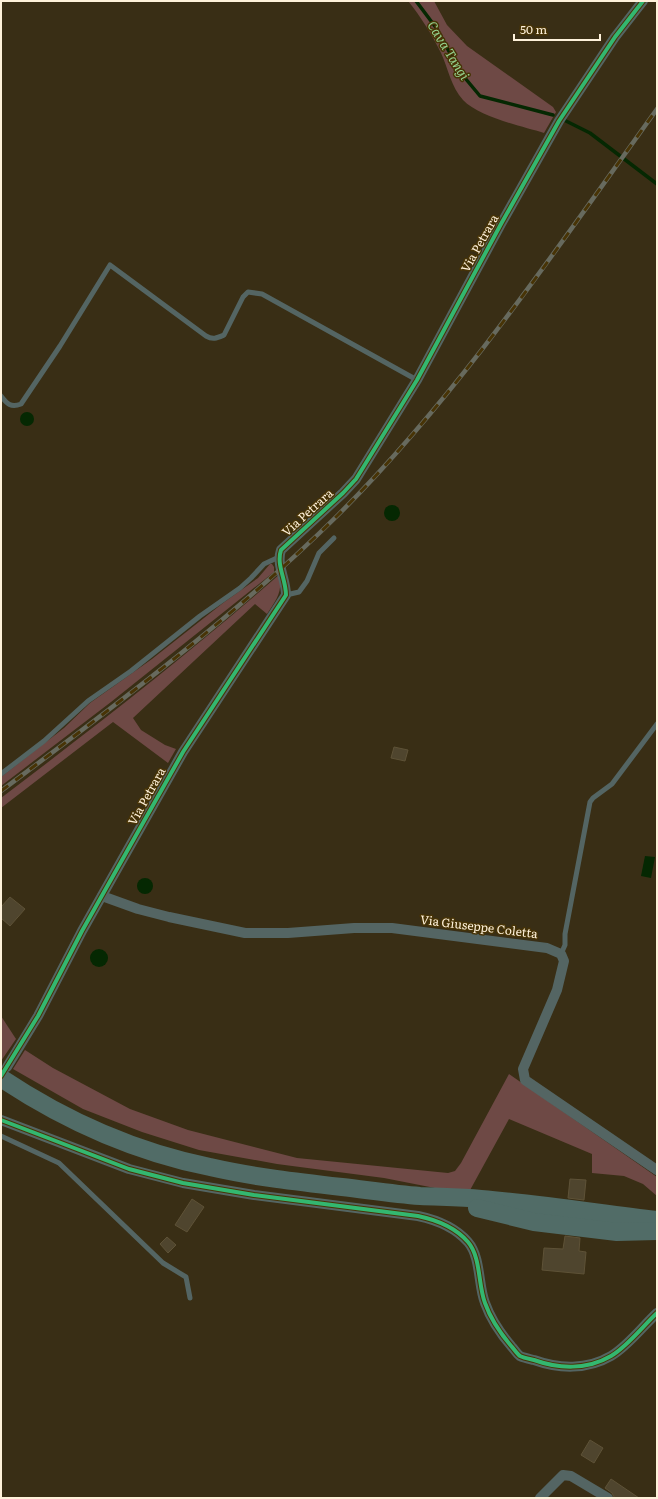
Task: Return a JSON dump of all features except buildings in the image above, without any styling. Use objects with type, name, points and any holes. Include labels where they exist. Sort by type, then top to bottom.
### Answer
[{"type":"highway","points":[[4,1073],[32,1098],[93,1128],[131,1144],[171,1158],[209,1167],[259,1177],[420,1196],[480,1198],[657,1220]]},
{"type":"highway","points":[[420,1196],[534,1222],[617,1232],[657,1231]]},
{"type":"highway","points":[[477,1208],[657,1228]]},
{"type":"street","name":"Via Petrara","points":[[279,557],[281,550],[343,493],[356,479],[417,380],[501,224],[559,121],[615,37],[643,1]]},
{"type":"street","points":[[279,557],[279,563],[286,588],[286,595]]},
{"type":"street","name":"Via Petrara","points":[[4,1073],[38,1016],[82,931],[183,752],[286,595]]},
{"type":"street","name":"Via Giuseppe Coletta","points":[[102,896],[138,909],[245,933],[354,928],[392,928],[547,948],[561,954]]},
{"type":"street","points":[[561,954],[564,961],[557,990],[523,1069],[524,1080],[657,1170]]},
{"type":"street","points":[[1,1120],[129,1169],[183,1183],[254,1195],[418,1216],[435,1220],[455,1230],[469,1243],[477,1267],[484,1300],[495,1326],[519,1356],[549,1366],[564,1367],[586,1365],[612,1356],[657,1313]]},
{"type":"street","points":[[540,1498],[563,1475],[571,1476],[608,1498]]},
{"type":"lane","points":[[1,396],[9,405],[15,406],[21,404],[60,346],[110,265],[211,339],[224,335],[243,297],[248,292],[254,292],[262,294],[417,380]]},
{"type":"lane","points":[[286,595],[300,592],[307,581],[319,553],[334,538]]},
{"type":"lane","points":[[1,774],[44,741],[88,701],[131,671],[200,616],[240,588],[264,564],[279,557]]},
{"type":"lane","points":[[561,954],[565,945],[565,934],[590,802],[612,784],[657,724]]},
{"type":"lane","points":[[1,1136],[59,1163],[163,1263],[186,1277],[190,1298]]},
{"type":"shaded area","points":[[408,1],[434,1],[447,25],[467,46],[553,107],[556,112],[544,133],[490,116],[470,106],[463,100],[455,89],[441,53],[434,40]]},
{"type":"shaded area","points":[[24,412],[30,412],[34,416],[34,422],[30,426],[24,426],[20,422],[20,416]]},
{"type":"shaded area","points":[[392,505],[399,510],[400,513],[395,520],[392,521],[385,516],[384,513],[389,506]]},
{"type":"shaded area","points":[[270,564],[274,567],[274,572],[111,702],[1,786],[1,777],[64,728],[90,703],[152,659],[223,603],[258,578]]},
{"type":"shaded area","points":[[280,574],[278,596],[267,614],[255,604],[133,718],[141,730],[165,745],[176,749],[168,763],[113,722],[1,808],[1,798],[142,689]]},
{"type":"shaded area","points":[[645,856],[655,857],[651,878],[641,876]]},
{"type":"shaded area","points":[[145,878],[152,883],[153,886],[148,893],[145,894],[138,889],[137,886],[142,879]]},
{"type":"shaded area","points":[[99,949],[105,952],[108,958],[105,964],[99,967],[93,964],[90,958],[93,952]]},
{"type":"shaded area","points":[[1,1016],[16,1039],[1,1061]]},
{"type":"shaded area","points":[[25,1050],[53,1068],[130,1109],[188,1130],[297,1158],[448,1173],[455,1171],[461,1163],[509,1074],[657,1177],[657,1196],[643,1184],[624,1176],[592,1173],[592,1154],[509,1119],[469,1192],[440,1189],[384,1178],[277,1164],[199,1150],[142,1132],[83,1109],[13,1069]]},
{"type":"waterway","name":"Cava Tangi","points":[[416,1],[437,29],[460,72],[480,96],[553,115]]},
{"type":"waterway","name":"Cava Tangi","points":[[566,121],[590,133],[657,184]]},
{"type":"railway","points":[[1,791],[88,726],[217,624],[299,553],[338,515],[383,468],[466,370],[506,318],[657,109]]},
{"type":"cycle path","points":[[1,1076],[38,1016],[82,931],[183,752],[286,595],[285,583],[280,567],[281,550],[343,493],[356,479],[417,380],[501,224],[559,121],[615,37],[643,1]]},
{"type":"cycle path","points":[[1,1120],[129,1169],[183,1183],[254,1195],[418,1216],[445,1225],[463,1237],[472,1248],[477,1263],[483,1296],[490,1315],[508,1342],[519,1355],[525,1358],[553,1365],[573,1367],[602,1361],[617,1352],[629,1342],[657,1313]]}]
